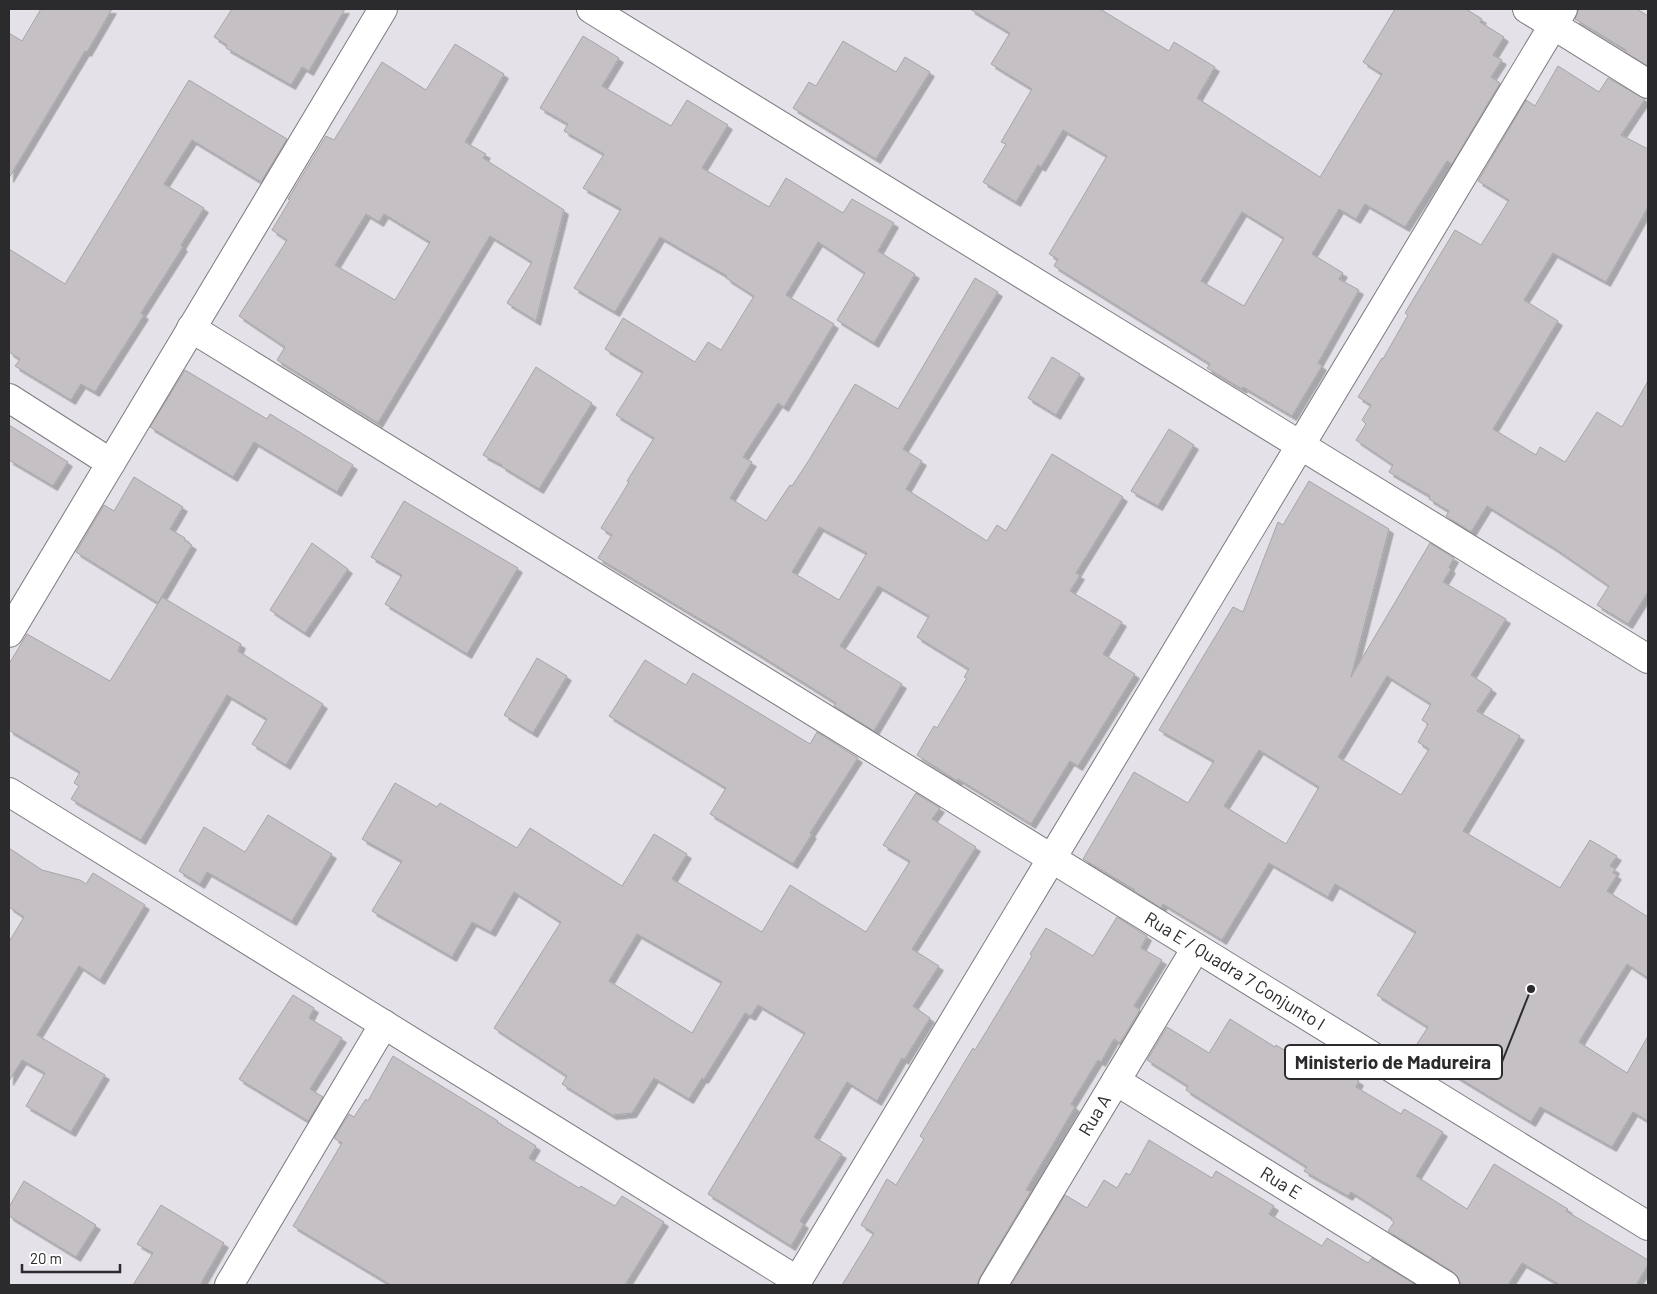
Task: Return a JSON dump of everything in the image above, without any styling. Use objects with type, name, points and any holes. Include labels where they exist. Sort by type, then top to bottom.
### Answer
[{"type":"street","points":[[9,633],[383,9]]},
{"type":"street","points":[[590,9],[1648,659]]},
{"type":"street","points":[[1527,9],[1558,17],[1648,84]]},
{"type":"street","points":[[9,792],[384,1024],[796,1283],[1558,17]]},
{"type":"street","name":"Rua E / Quadra 7 Conjunto I","points":[[191,328],[1648,1226]]},
{"type":"street","points":[[9,398],[111,462]]},
{"type":"street","name":"Rua A","points":[[996,1284],[1196,948]]},
{"type":"street","points":[[229,1285],[384,1024]]},
{"type":"street","name":"Rua E","points":[[1116,1081],[1445,1285]]},
{"type":"building","points":[[41,9],[112,9],[9,178],[9,33],[22,41]]},
{"type":"building","points":[[232,9],[345,9],[309,71],[302,67],[291,85],[226,48],[227,45],[214,37]]},
{"type":"building","points":[[970,9],[1100,9],[1169,51],[1174,42],[1215,67],[1197,98],[1320,177],[1382,74],[1363,62],[1395,9],[1466,9],[1482,19],[1480,22],[1504,37],[1493,55],[1502,60],[1491,77],[1500,83],[1452,164],[1447,161],[1405,227],[1365,204],[1356,219],[1339,209],[1312,254],[1343,273],[1339,279],[1359,290],[1318,363],[1322,366],[1292,416],[1207,368],[1210,364],[1054,266],[1058,259],[1049,254],[1107,156],[1063,130],[1041,167],[1038,165],[1016,202],[983,182],[1006,144],[1001,142],[1032,89],[991,64],[1010,33]],"holes":[[[1242,212],[1284,238],[1244,306],[1201,281]]]},
{"type":"building","points":[[1579,9],[1637,9],[1648,16],[1648,66],[1625,52],[1626,50],[1575,19]]},
{"type":"building","points":[[583,36],[619,58],[602,86],[671,126],[687,100],[728,125],[702,168],[769,207],[786,178],[843,213],[852,199],[894,223],[878,251],[915,274],[874,343],[837,320],[865,273],[818,242],[786,295],[834,324],[784,407],[778,403],[743,457],[752,462],[730,498],[766,521],[809,460],[855,384],[898,409],[975,278],[998,292],[903,449],[922,461],[906,489],[987,541],[997,525],[1006,531],[1052,454],[1123,497],[1076,573],[1080,575],[1070,591],[1122,622],[1103,654],[1135,674],[1078,766],[1070,761],[1031,824],[958,779],[957,781],[917,755],[934,726],[937,728],[967,678],[964,677],[969,669],[917,637],[929,616],[878,586],[840,646],[902,684],[874,731],[834,706],[836,703],[598,558],[612,535],[601,528],[654,438],[616,415],[643,372],[605,349],[623,318],[695,362],[708,342],[721,350],[754,296],[726,278],[727,276],[660,237],[615,312],[574,288],[621,209],[583,188],[604,154],[564,131],[568,124],[540,108]],"holes":[[[819,527],[867,553],[839,600],[792,572]]]},
{"type":"building","points":[[843,41],[896,72],[905,57],[930,72],[876,159],[793,108],[809,82],[816,86]]},
{"type":"building","points":[[455,44],[504,74],[465,142],[486,154],[483,158],[564,210],[536,321],[507,303],[532,262],[490,236],[378,423],[277,360],[285,347],[239,316],[287,240],[272,230],[290,200],[288,199],[326,136],[334,140],[382,62],[426,90]],"holes":[[[366,214],[379,222],[384,214],[430,242],[395,300],[335,265]]]},
{"type":"building","points":[[1558,66],[1599,92],[1608,78],[1645,99],[1621,135],[1648,149],[1648,207],[1606,282],[1553,253],[1524,300],[1558,321],[1493,429],[1536,455],[1540,447],[1565,462],[1597,412],[1622,427],[1648,381],[1648,592],[1628,624],[1597,605],[1609,586],[1554,548],[1487,506],[1471,532],[1446,516],[1449,511],[1429,499],[1430,496],[1389,472],[1393,465],[1356,440],[1366,424],[1362,420],[1371,405],[1358,397],[1383,359],[1408,315],[1405,313],[1455,230],[1481,245],[1509,200],[1478,181],[1526,100],[1535,106]]},
{"type":"building","points":[[189,80],[287,139],[261,182],[192,140],[164,184],[204,208],[181,245],[183,247],[141,313],[144,315],[95,392],[81,384],[71,400],[15,366],[20,359],[9,352],[9,249],[65,284]]},
{"type":"building","points":[[1052,357],[1080,374],[1056,415],[1028,398]]},
{"type":"building","points":[[536,367],[592,403],[539,489],[483,455]]},
{"type":"building","points":[[185,370],[267,419],[270,414],[353,465],[337,492],[254,442],[233,477],[150,427]]},
{"type":"building","points":[[9,425],[68,462],[53,486],[9,460]]},
{"type":"building","points":[[1169,429],[1194,445],[1158,506],[1131,491]]},
{"type":"building","points":[[134,477],[183,507],[170,529],[185,538],[184,540],[192,545],[158,603],[76,552],[104,505],[114,511]]},
{"type":"building","points":[[1309,481],[1389,529],[1351,677],[1430,543],[1454,558],[1449,567],[1451,569],[1443,582],[1506,619],[1471,675],[1492,689],[1477,711],[1520,736],[1463,831],[1560,888],[1590,840],[1617,856],[1610,866],[1615,869],[1613,873],[1617,875],[1607,891],[1648,917],[1648,978],[1627,964],[1579,1042],[1627,1073],[1648,1036],[1648,1121],[1633,1112],[1612,1147],[1540,1107],[1531,1122],[1413,1050],[1428,1027],[1377,995],[1416,932],[1335,884],[1328,897],[1269,863],[1222,940],[1163,904],[1161,908],[1083,859],[1134,772],[1188,803],[1214,761],[1159,730],[1233,607],[1243,612],[1278,522],[1283,525]],"holes":[[[1387,676],[1431,704],[1422,720],[1428,724],[1418,742],[1429,749],[1401,795],[1338,757]],[[1259,750],[1319,787],[1286,844],[1224,806]]]},
{"type":"building","points":[[404,501],[518,568],[467,654],[385,604],[402,575],[371,557]]},
{"type":"building","points":[[312,543],[348,569],[305,633],[270,610]]},
{"type":"building","points":[[162,597],[241,644],[238,651],[323,704],[286,765],[252,744],[267,719],[227,695],[141,840],[71,799],[79,786],[74,783],[80,772],[9,730],[9,664],[27,634],[110,681]]},
{"type":"building","points":[[537,658],[567,676],[533,733],[504,715]]},
{"type":"building","points":[[645,660],[686,685],[693,673],[810,744],[817,732],[858,758],[810,833],[812,834],[793,864],[710,814],[726,788],[609,716]]},
{"type":"building","points":[[395,783],[437,807],[440,803],[517,848],[530,828],[622,886],[654,834],[687,854],[672,879],[762,932],[790,885],[866,932],[910,861],[883,845],[916,793],[940,808],[932,819],[976,847],[912,949],[939,966],[913,1006],[930,1018],[904,1060],[902,1058],[877,1101],[847,1082],[814,1137],[842,1154],[800,1221],[804,1224],[791,1246],[708,1194],[805,1033],[758,1005],[751,1016],[745,1013],[704,1079],[702,1078],[689,1099],[654,1078],[632,1113],[612,1115],[562,1084],[567,1076],[494,1028],[561,922],[514,892],[491,932],[472,922],[452,957],[372,911],[402,861],[362,839]],"holes":[[[637,934],[722,982],[692,1033],[609,981]]]},
{"type":"building","points":[[268,815],[332,854],[292,921],[207,872],[200,884],[179,871],[204,827],[245,852]]},
{"type":"building","points":[[9,848],[42,870],[80,880],[86,884],[93,873],[145,905],[100,980],[79,966],[37,1035],[105,1075],[71,1132],[26,1106],[45,1073],[22,1060],[9,1081],[9,942],[24,917],[9,907]]},
{"type":"building","points":[[1117,917],[1147,936],[1141,948],[1162,960],[1134,1006],[1140,1010],[1120,1043],[1114,1039],[1101,1062],[1098,1060],[1071,1104],[1075,1107],[1026,1190],[1031,1191],[977,1285],[842,1285],[874,1233],[861,1225],[887,1179],[896,1185],[924,1139],[920,1136],[1032,956],[1030,954],[1046,928],[1093,956]]},
{"type":"building","points":[[293,995],[314,1008],[309,1018],[342,1038],[310,1089],[323,1097],[308,1121],[239,1079]]},
{"type":"building","points":[[1230,1019],[1275,1047],[1276,1045],[1302,1061],[1304,1057],[1316,1064],[1321,1058],[1359,1081],[1356,1087],[1401,1114],[1404,1109],[1443,1132],[1416,1176],[1467,1209],[1494,1164],[1568,1209],[1566,1211],[1648,1260],[1648,1265],[1636,1285],[1560,1285],[1522,1263],[1508,1285],[1461,1285],[1458,1277],[1453,1272],[1388,1231],[1394,1222],[1391,1220],[1392,1218],[1351,1192],[1348,1196],[1304,1171],[1307,1167],[1186,1090],[1188,1086],[1147,1060],[1167,1027],[1209,1053]]},
{"type":"building","points":[[393,1056],[536,1146],[529,1158],[579,1188],[581,1186],[615,1206],[622,1196],[664,1222],[625,1285],[391,1285],[293,1226],[342,1143],[334,1138],[349,1114],[354,1117],[366,1099],[368,1101]]},
{"type":"building","points":[[1149,1140],[1212,1178],[1216,1171],[1274,1206],[1269,1214],[1322,1246],[1327,1238],[1368,1263],[1372,1258],[1416,1285],[1011,1285],[1065,1195],[1087,1208],[1104,1180],[1117,1188],[1126,1173],[1130,1175]]},
{"type":"building","points":[[24,1181],[96,1225],[76,1257],[9,1216],[9,1207]]},
{"type":"building","points":[[161,1205],[224,1243],[200,1285],[133,1285],[153,1253],[137,1244]]},
{"type":"place","name":"Ministerio de Madureira","points":[[1531,989]]}]
